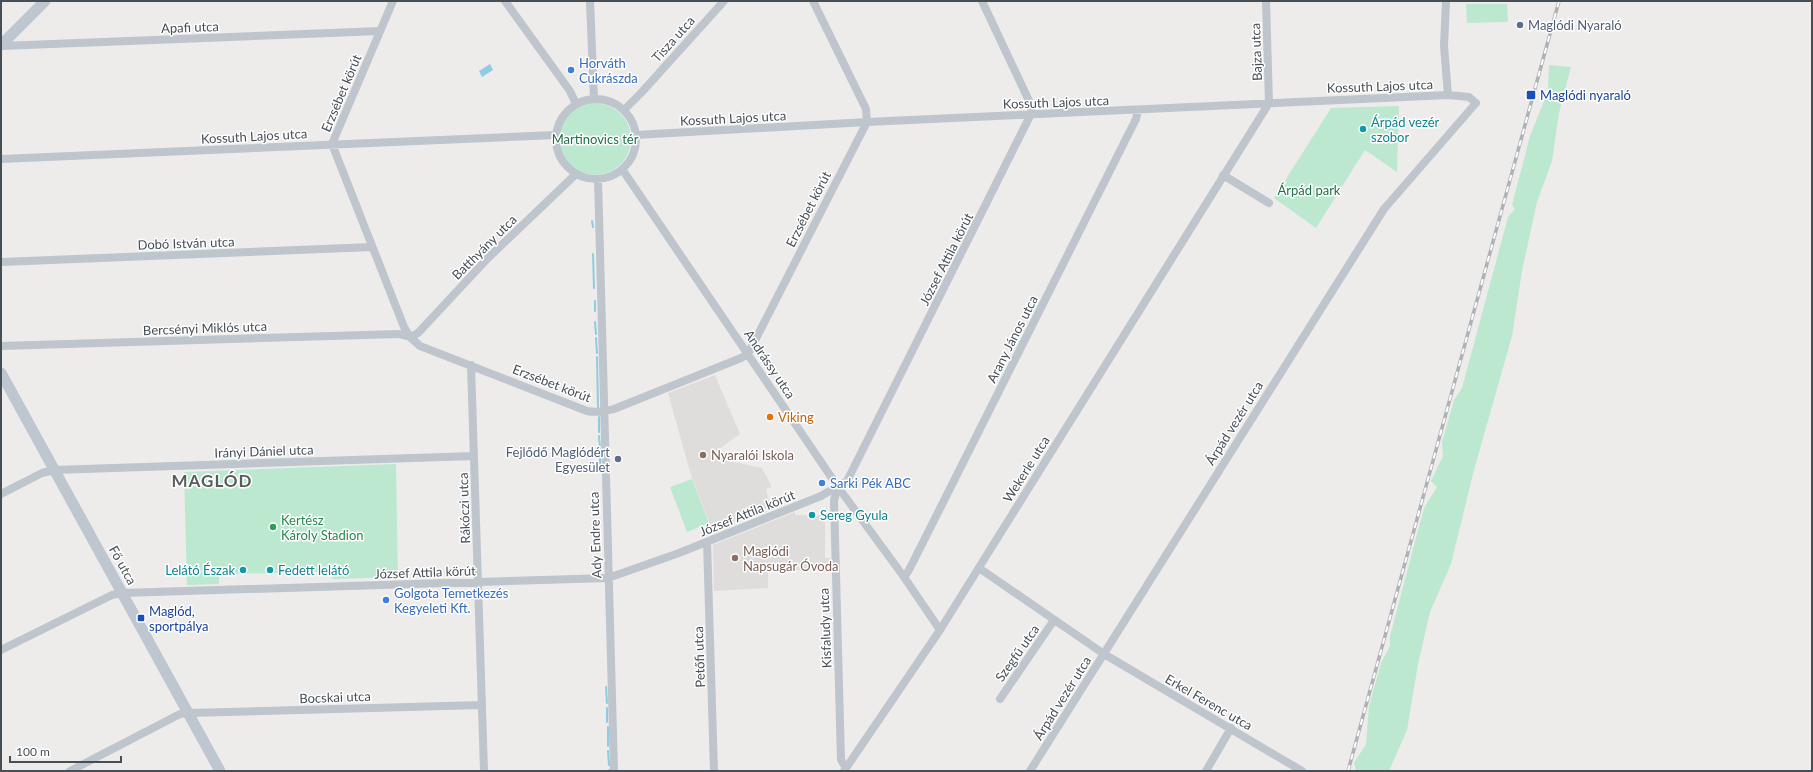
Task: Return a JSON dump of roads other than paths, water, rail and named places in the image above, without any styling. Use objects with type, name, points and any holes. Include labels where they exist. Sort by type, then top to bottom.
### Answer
[{"type":"main road","points":[[1,46],[45,1]]},
{"type":"main road","name":"Fő utca","points":[[1,373],[220,771]]},
{"type":"street","name":"Erzsébet körút","points":[[393,1],[332,144],[404,327],[410,337],[420,346],[587,411],[603,412],[748,354],[867,122]]},
{"type":"street","points":[[505,1],[570,91],[576,104]]},
{"type":"street","points":[[590,1],[594,99]]},
{"type":"street","name":"Tisza utca","points":[[624,110],[724,1]]},
{"type":"street","points":[[813,1],[866,109],[867,122]]},
{"type":"street","points":[[982,1],[1031,105],[1031,114]]},
{"type":"street","name":"Bajza utca","points":[[1266,1],[1269,103]]},
{"type":"street","points":[[1446,1],[1444,46],[1448,95]]},
{"type":"street","name":"Apafi utca","points":[[1,46],[380,31]]},
{"type":"street","name":"Kossuth Lajos utca","points":[[636,135],[867,122],[1448,95],[1469,97],[1476,102]]},
{"type":"street","points":[[594,99],[610,102],[624,110],[630,118],[636,135],[633,154],[622,170],[614,175],[598,179],[586,178],[576,174],[567,167],[560,158],[556,135],[559,123],[566,112],[576,104],[594,99]]},
{"type":"street","name":"Árpád vezér utca","points":[[1030,771],[1384,209],[1476,102]]},
{"type":"street","name":"Wekerle utca","points":[[845,770],[940,630],[1269,103]]},
{"type":"street","name":"Arany János utca","points":[[904,577],[909,570],[1136,118],[1138,110]]},
{"type":"street","name":"József Attila körút","points":[[1,650],[112,595],[122,592],[608,578],[707,542],[821,496],[838,487],[847,480],[1031,114]]},
{"type":"street","name":"Kossuth Lajos utca","points":[[1,159],[556,135]]},
{"type":"street","name":"Andrássy utca","points":[[622,170],[838,487],[904,577],[940,630]]},
{"type":"street","name":"Batthyány utca","points":[[410,337],[418,333],[487,259],[576,174]]},
{"type":"street","points":[[1223,175],[1269,203]]},
{"type":"street","name":"Ady Endre utca","points":[[598,179],[603,412],[614,771]]},
{"type":"street","name":"Dobó István utca","points":[[1,262],[372,247]]},
{"type":"street","name":"Bercsényi Miklós utca","points":[[1,346],[399,334],[410,337]]},
{"type":"street","name":"Rákóczi utca","points":[[471,365],[484,771]]},
{"type":"street","name":"Irányi Dániel utca","points":[[1,494],[42,473],[54,470],[474,456]]},
{"type":"street","name":"Kisfaludy utca","points":[[838,487],[834,500],[835,574],[841,760],[845,770]]},
{"type":"street","name":"Petőfi utca","points":[[707,542],[714,771]]},
{"type":"street","name":"Szegfű utca","points":[[979,568],[1104,654]]},
{"type":"street","name":"Szegfű utca","points":[[1000,699],[1054,620]]},
{"type":"street","name":"Erkel Ferenc utca","points":[[1104,654],[1302,771]]},
{"type":"street","name":"Bocskai utca","points":[[70,771],[180,714],[482,705]]},
{"type":"street","points":[[1206,771],[1231,728]]},
{"type":"water","points":[[490,64],[493,70],[482,77],[479,71]]},
{"type":"waterway","points":[[592,221],[593,227]]},
{"type":"waterway","points":[[593,254],[594,288]]},
{"type":"waterway","points":[[595,301],[595,311]]},
{"type":"waterway","points":[[595,322],[596,334]]},
{"type":"waterway","points":[[596,338],[597,353]]},
{"type":"waterway","points":[[597,357],[598,409]]},
{"type":"waterway","points":[[599,417],[599,432]]},
{"type":"waterway","points":[[599,436],[600,448]]},
{"type":"waterway","points":[[600,453],[600,468]]},
{"type":"waterway","points":[[606,687],[607,703]]},
{"type":"waterway","points":[[607,708],[607,722]]},
{"type":"waterway","points":[[608,727],[608,746]]},
{"type":"waterway","points":[[608,751],[609,765]]},
{"type":"railway","points":[[1348,771],[1559,1]]},
{"type":"place","name":"Maglódi Nyaraló","points":[[1520,25]]},
{"type":"place","name":"Horváth Cukrászda","points":[[571,70]]},
{"type":"place","name":"Maglódi nyaraló","points":[[1531,95]]},
{"type":"place","name":"Árpád vezér szobor","points":[[1363,129]]},
{"type":"place","name":"Viking","points":[[770,417]]},
{"type":"place","name":"Nyaralói Iskola","points":[[703,455]]},
{"type":"place","name":"Fejlődő Maglódért Egyesület","points":[[618,459]]},
{"type":"place","name":"Sarki Pék ABC","points":[[822,483]]},
{"type":"place","name":"Sereg Gyula","points":[[812,515]]},
{"type":"place","name":"Kertész Károly Stadion","points":[[273,527]]},
{"type":"place","name":"Maglódi Napsugár Óvoda","points":[[735,558]]},
{"type":"place","name":"Lelátó Észak","points":[[243,570]]},
{"type":"place","name":"Fedett lelátó","points":[[270,570]]},
{"type":"place","name":"Golgota Temetkezés Kegyeleti Kft.","points":[[386,600]]},
{"type":"place","name":"Maglód, sportpálya","points":[[141,618]]},
{"type":"district","name":"MAGLÓD","points":[[212,481]]},
{"type":"park label","name":"Martinovics tér","points":[[595,139]]},
{"type":"park label","name":"Árpád park","points":[[1309,190]]}]
